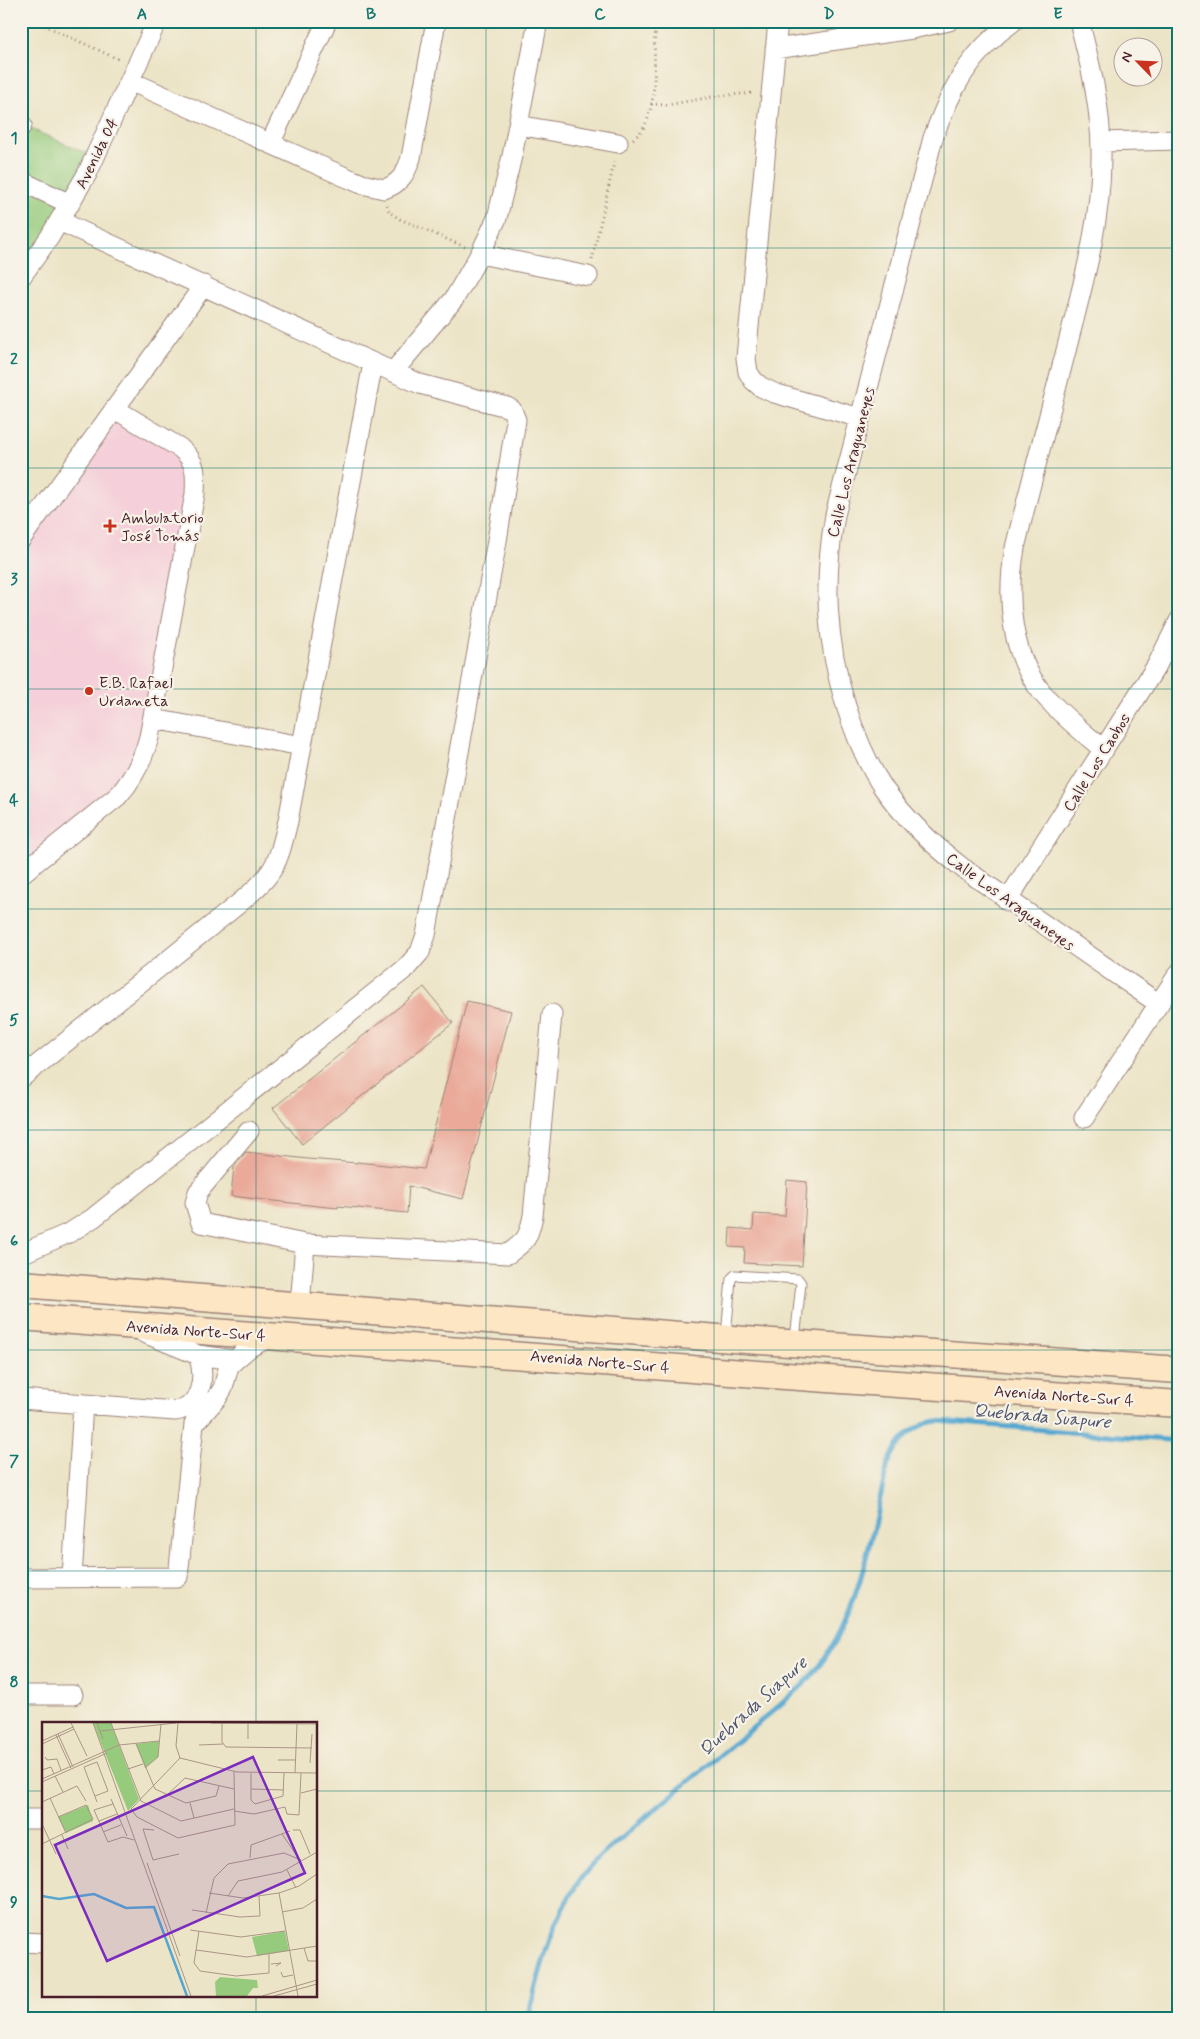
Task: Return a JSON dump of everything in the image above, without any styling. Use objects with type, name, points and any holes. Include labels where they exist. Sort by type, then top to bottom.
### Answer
[{"type":"main road","name":"Avenida Norte-Sur 4","points":[[21,1284],[726,1338],[1179,1370]]},
{"type":"main road","name":"Avenida Norte-Sur 4","points":[[21,1317],[730,1372],[1179,1404]]},
{"type":"street","name":"Avenida 04","points":[[21,277],[60,221],[87,174],[157,21]]},
{"type":"street","points":[[270,144],[327,21]]},
{"type":"street","points":[[133,74],[270,144],[362,184],[384,189],[399,181],[407,169],[411,158],[436,21]]},
{"type":"street","points":[[393,372],[454,299],[480,254],[497,218],[502,205],[538,21]]},
{"type":"street","points":[[778,21],[752,283],[746,358],[748,372],[761,387],[774,393],[860,418]]},
{"type":"street","points":[[775,49],[912,29],[949,21]]},
{"type":"street","name":"Calle Los Araguaneyes","points":[[1014,21],[987,44],[968,64],[946,104],[931,147],[835,515],[827,575],[828,626],[834,662],[852,725],[874,772],[896,804],[940,850],[1007,901],[1159,1004]]},
{"type":"street","points":[[1079,21],[1089,58],[1096,96],[1101,142],[1100,192],[1089,262],[1015,548],[1010,591],[1010,611],[1014,631],[1030,673],[1043,694],[1062,714],[1104,750]]},
{"type":"street","points":[[518,125],[618,143]]},
{"type":"street","points":[[1101,142],[1179,140]]},
{"type":"street","points":[[21,181],[70,204]]},
{"type":"street","points":[[21,1254],[71,1232],[110,1205],[415,960],[423,945],[494,560],[516,420],[512,410],[507,407],[436,389],[393,372],[60,221]]},
{"type":"street","points":[[480,254],[588,276]]},
{"type":"street","points":[[21,539],[204,285]]},
{"type":"street","points":[[21,1078],[237,906],[270,875],[280,852],[302,746],[372,363]]},
{"type":"street","points":[[21,874],[118,796],[128,784],[144,754],[153,718],[195,494],[196,476],[194,464],[189,455],[115,409]]},
{"type":"street","name":"Calle Los Caobos","points":[[1007,901],[1104,750],[1156,665],[1179,620]]},
{"type":"street","points":[[153,718],[302,746]]},
{"type":"street","points":[[1084,1118],[1179,973]]},
{"type":"street","points":[[249,1131],[198,1192],[195,1203],[201,1223],[304,1244],[508,1254],[528,1237],[533,1216],[552,1014]]},
{"type":"street","points":[[300,1305],[304,1244]]},
{"type":"street","points":[[121,1324],[198,1355],[235,1360]]},
{"type":"street","points":[[21,1399],[175,1411],[187,1408],[223,1388],[230,1366],[235,1360],[250,1347],[272,1336]]},
{"type":"street","points":[[21,1578],[178,1577],[193,1428],[208,1396],[202,1381],[202,1364],[198,1355]]},
{"type":"street","points":[[72,1578],[83,1404]]},
{"type":"street","points":[[21,1695],[73,1695]]},
{"type":"street","points":[[21,1819],[42,1819]]},
{"type":"street","points":[[21,1942],[42,1943]]},
{"type":"lane","points":[[726,1338],[731,1279],[735,1274],[798,1278],[801,1283],[795,1343]]},
{"type":"path","points":[[35,21],[133,74]]},
{"type":"path","points":[[588,276],[618,143],[631,140],[641,133],[648,116],[655,75],[653,38],[656,21]]},
{"type":"path","points":[[651,104],[666,105],[717,96],[745,95],[771,89]]},
{"type":"path","points":[[384,189],[389,212],[480,254]]},
{"type":"shaded area","points":[[115,409],[194,464],[138,769],[21,874],[21,539]]},
{"type":"green space","points":[[22,125],[95,157],[21,277],[21,127]]},
{"type":"building","points":[[424,987],[453,1023],[302,1144],[273,1108]]},
{"type":"building","points":[[467,1001],[511,1011],[463,1199],[409,1186],[407,1213],[338,1206],[338,1208],[231,1196],[234,1167],[246,1152],[424,1169]]},
{"type":"building","points":[[787,1180],[807,1182],[802,1266],[744,1263],[745,1248],[729,1247],[730,1228],[753,1230],[754,1214],[785,1216]]},
{"type":"waterway","name":"Quebrada Suapure","points":[[528,2018],[542,1964],[561,1912],[570,1895],[594,1862],[803,1685],[822,1662],[838,1636],[850,1609],[868,1552],[888,1464],[896,1448],[907,1435],[920,1426],[937,1421],[1179,1441]]},
{"type":"place","name":"Ambulatorio José Tomás","points":[[110,526]]},
{"type":"place","name":"E.B. Rafael Urdaneta","points":[[89,691]]}]
